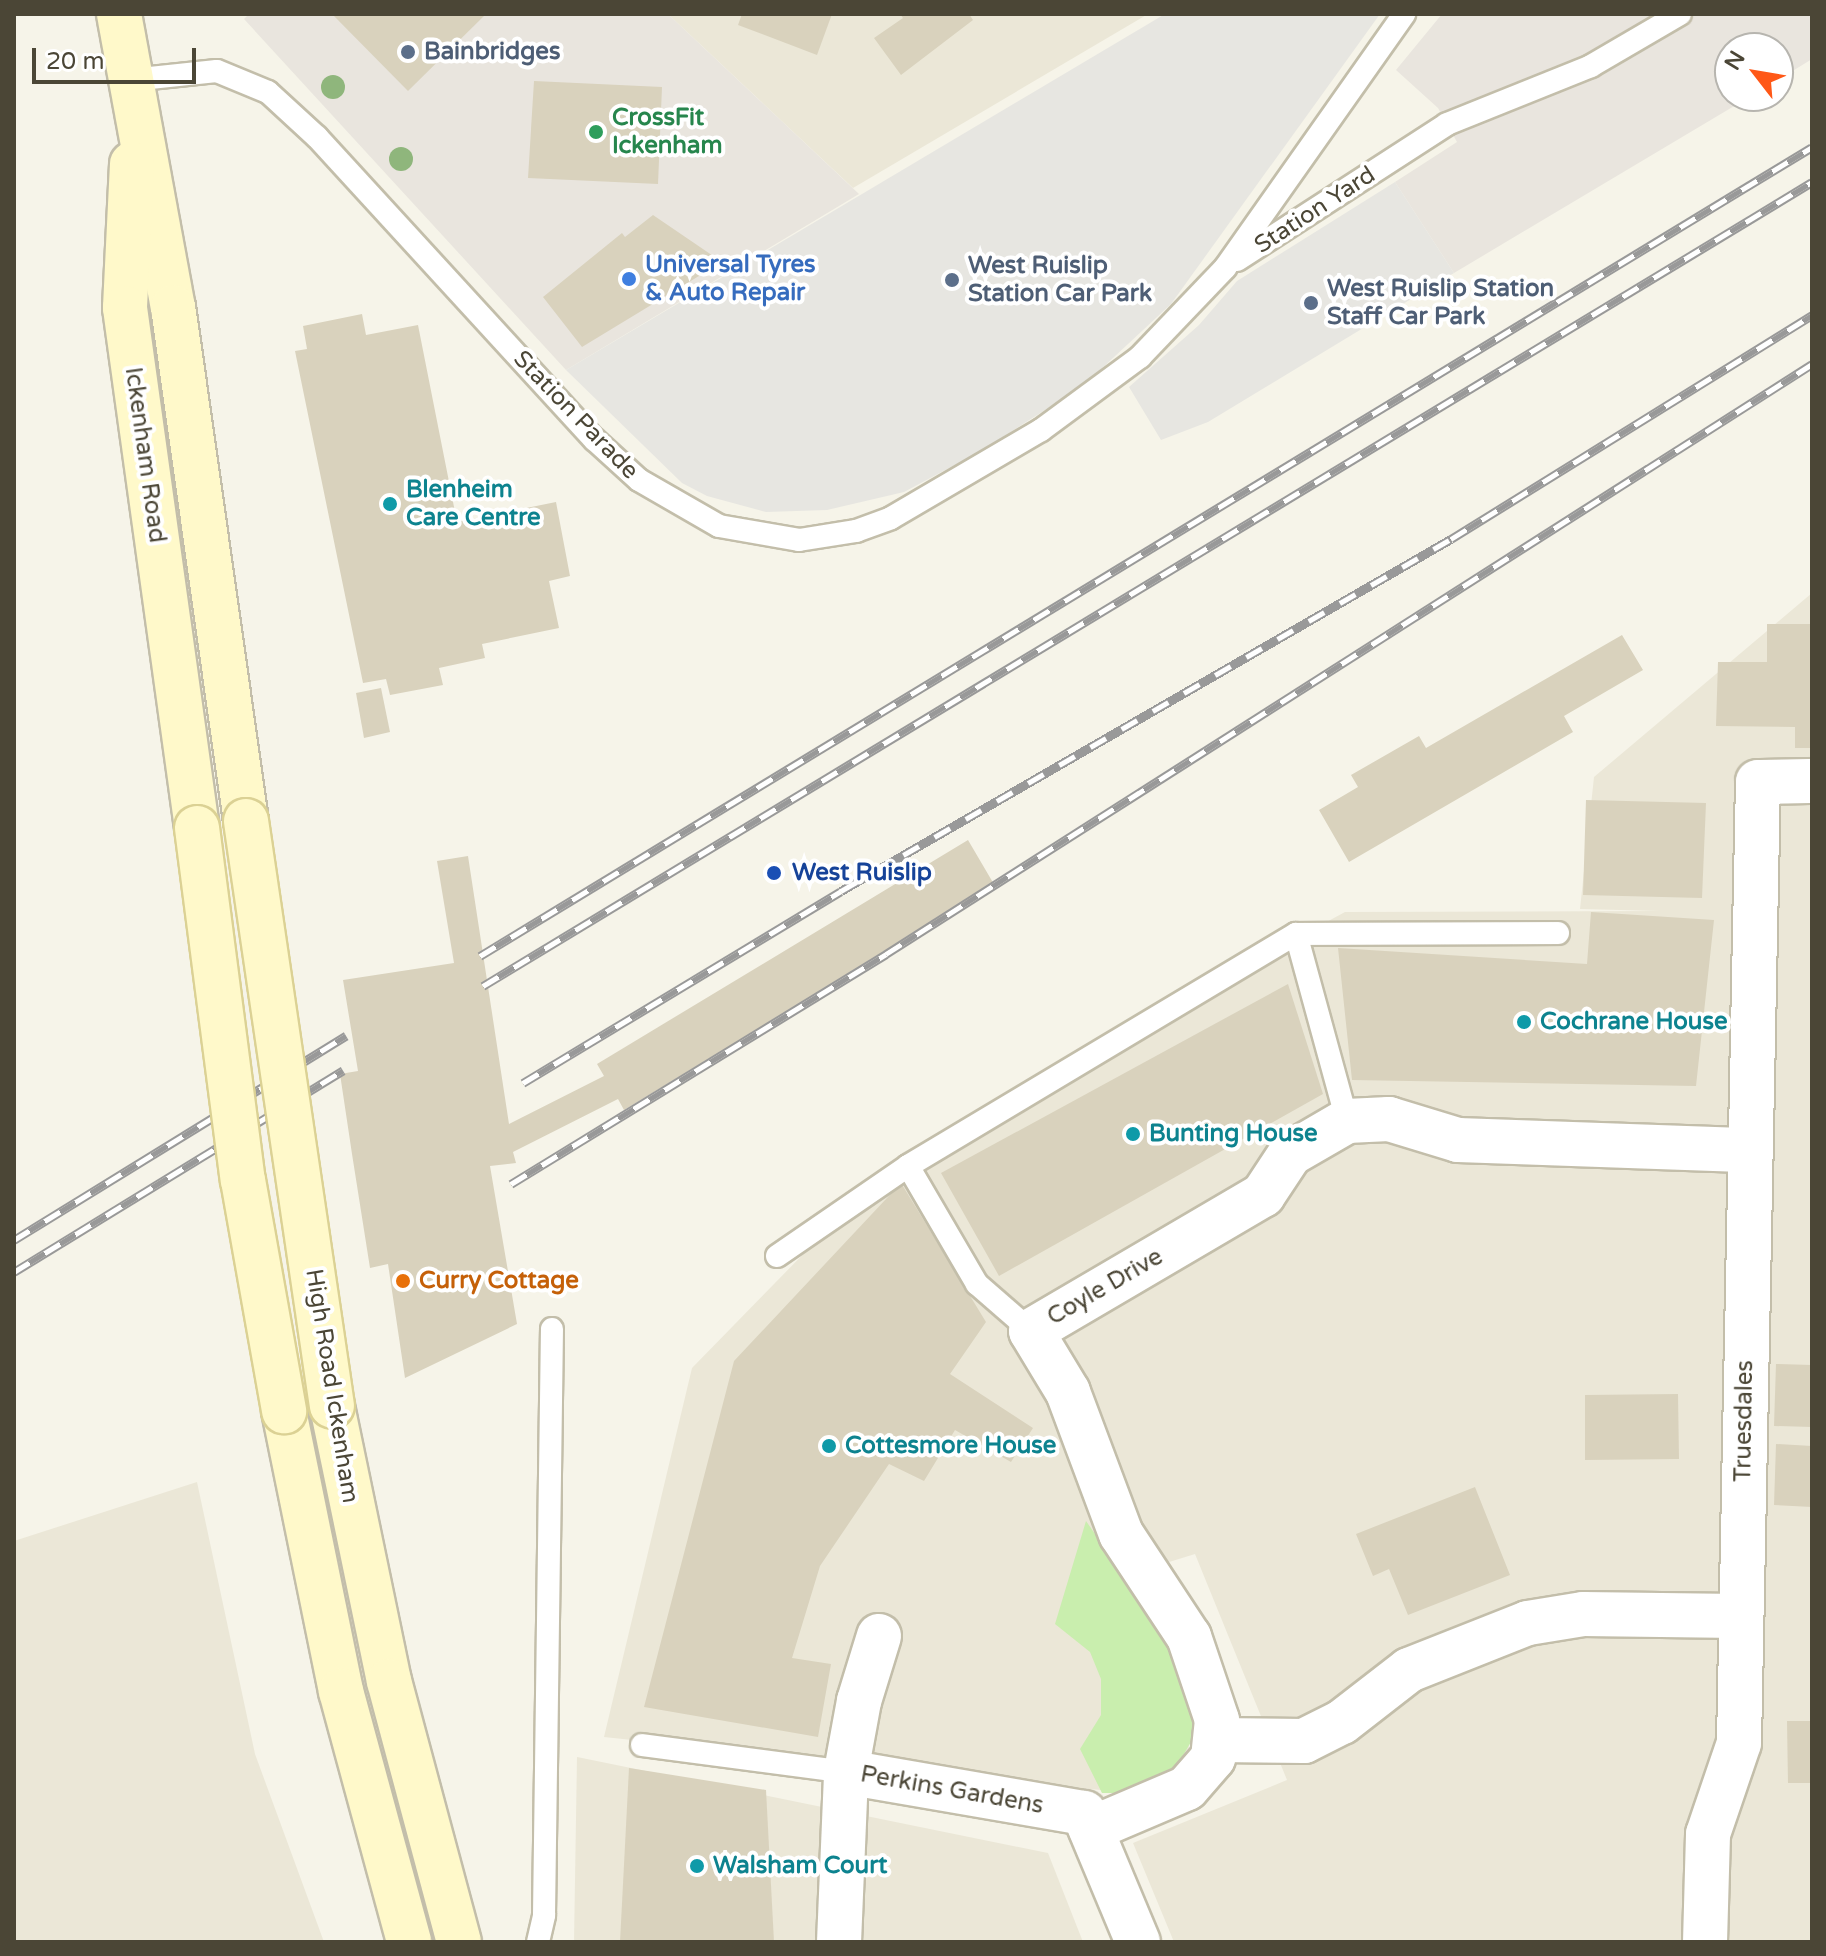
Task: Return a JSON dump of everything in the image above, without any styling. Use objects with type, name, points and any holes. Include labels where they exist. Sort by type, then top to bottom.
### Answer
[{"type":"main road","name":"Ickenham Road","points":[[119,14],[173,307],[246,821]]},
{"type":"main road","name":"Ickenham Road","points":[[131,80],[125,308],[197,828]]},
{"type":"main road","name":"High Road Ickenham","points":[[246,821],[332,1406],[389,1681],[459,1942]]},
{"type":"main road","name":"High Road Ickenham","points":[[197,828],[243,1180],[284,1411],[341,1691],[409,1942]]},
{"type":"street","name":"Truesdales","points":[[1705,1942],[1708,1834],[1739,1743],[1739,1616],[1758,782],[1812,781]]},
{"type":"street","name":"Coyle Drive","points":[[1218,1740],[1212,1699],[1189,1637],[1121,1534],[1068,1392],[1031,1331],[1263,1195],[1290,1154],[1347,1121],[1389,1119],[1458,1140],[1750,1150]]},
{"type":"street","points":[[1138,1942],[1091,1829],[1187,1788],[1213,1758],[1218,1740],[1304,1741],[1342,1722],[1409,1670],[1542,1619],[1583,1614],[1739,1616]]},
{"type":"street","name":"Perkins Gardens","points":[[879,1636],[859,1701],[846,1772],[1084,1813],[1091,1829]]},
{"type":"street","points":[[839,1942],[846,1772]]},
{"type":"lane","name":"Station Yard","points":[[1225,268],[1404,14]]},
{"type":"lane","name":"Station Yard","points":[[1225,268],[1447,124],[1591,66],[1680,14]]},
{"type":"lane","name":"Station Parade","points":[[131,80],[217,71],[268,92],[317,137],[616,460],[689,513],[749,534],[822,538],[891,518],[1093,396],[1186,314],[1225,268]]},
{"type":"lane","points":[[777,1256],[908,1166],[1296,934],[1558,933]]},
{"type":"lane","points":[[1296,934],[1347,1121]]},
{"type":"lane","points":[[908,1166],[977,1284],[1031,1331]]},
{"type":"lane","points":[[538,1942],[544,1915],[552,1329]]},
{"type":"lane","points":[[642,1745],[846,1772]]},
{"type":"shaded area","points":[[249,14],[668,14],[859,194],[566,370],[244,19]]},
{"type":"shaded area","points":[[668,14],[1148,14],[853,188]]},
{"type":"shaded area","name":"West Ruislip Station Car Park","points":[[1165,14],[1380,14],[1171,304],[1084,385],[981,451],[904,492],[827,510],[766,512],[707,496],[682,483],[566,370]]},
{"type":"shaded area","points":[[1442,14],[1812,14],[1812,59],[1794,70],[1794,32],[1714,32],[1714,112],[1724,112],[1454,273],[1395,182],[1457,142],[1438,108],[1396,70]]},
{"type":"shaded area","name":"West Ruislip Station Staff Car Park","points":[[1395,182],[1454,273],[1208,422],[1161,440],[1129,387],[1199,325],[1237,281]]},
{"type":"shaded area","points":[[1812,593],[1812,1942],[1174,1942],[1133,1843],[1287,1780],[1195,1554],[1127,1575],[1190,1750],[1129,1793],[604,1737],[692,1368],[902,1153],[1345,912],[1660,911],[1580,909],[1594,777]]},
{"type":"shaded area","points":[[197,1482],[255,1754],[324,1942],[14,1942],[14,1541]]},
{"type":"shaded area","points":[[577,1757],[1048,1853],[1083,1942],[574,1942]]},
{"type":"green space","points":[[1086,1521],[1186,1665],[1198,1730],[1174,1771],[1129,1793],[1102,1793],[1080,1749],[1101,1715],[1101,1679],[1090,1652],[1055,1624]]},
{"type":"building","name":"Bainbridges","points":[[332,14],[486,14],[408,91]]},
{"type":"building","points":[[742,14],[832,14],[817,55],[738,25]]},
{"type":"building","points":[[900,14],[969,14],[973,20],[901,75],[874,38],[903,18]]},
{"type":"building","name":"CrossFit Ickenham","points":[[534,81],[662,87],[658,184],[528,178]]},
{"type":"building","name":"Universal Tyres & Auto Repair","points":[[653,215],[722,262],[582,347],[543,297],[622,233],[625,237]]},
{"type":"building","name":"Blenheim Care Centre","points":[[362,314],[366,335],[418,325],[457,522],[556,502],[570,576],[549,581],[559,628],[482,644],[485,658],[439,668],[443,685],[390,695],[386,679],[363,683],[295,351],[307,349],[303,326]]},
{"type":"building","points":[[1767,624],[1812,624],[1812,748],[1795,748],[1795,727],[1716,726],[1718,662],[1767,662]]},
{"type":"building","points":[[1622,635],[1643,670],[1564,716],[1573,732],[1349,862],[1319,810],[1358,787],[1351,775],[1419,736],[1426,748]]},
{"type":"building","points":[[381,688],[390,732],[364,738],[356,693]]},
{"type":"building","points":[[1586,800],[1706,803],[1702,898],[1583,895]]},
{"type":"building","points":[[968,840],[995,886],[624,1110],[618,1099],[513,1152],[516,1163],[490,1166],[517,1324],[405,1378],[388,1264],[370,1268],[352,1154],[340,1074],[358,1071],[343,980],[454,963],[437,861],[468,856],[509,1124],[604,1076],[597,1064]]},
{"type":"building","name":"Cochrane House","points":[[1591,912],[1714,920],[1696,1086],[1352,1080],[1338,948],[1587,964]]},
{"type":"building","name":"Bunting House","points":[[1288,984],[1323,1094],[999,1276],[941,1173]]},
{"type":"building","name":"Cottesmore House","points":[[901,1183],[986,1322],[950,1374],[1033,1428],[1011,1462],[955,1430],[924,1481],[889,1464],[820,1566],[792,1658],[831,1664],[818,1737],[644,1707],[734,1361]]},
{"type":"building","points":[[1776,1364],[1812,1365],[1812,1427],[1774,1426]]},
{"type":"building","points":[[1678,1394],[1679,1459],[1585,1460],[1585,1395]]},
{"type":"building","points":[[1776,1444],[1812,1446],[1812,1507],[1774,1505]]},
{"type":"building","points":[[1475,1487],[1510,1575],[1408,1615],[1389,1569],[1373,1576],[1356,1534]]},
{"type":"building","points":[[1787,1721],[1812,1721],[1812,1783],[1788,1783]]},
{"type":"building","name":"Walsham Court","points":[[629,1768],[766,1790],[774,1942],[620,1942]]},
{"type":"railway","points":[[480,956],[1812,147]]},
{"type":"railway","points":[[483,986],[1812,182]]},
{"type":"railway","points":[[523,1083],[841,891],[1451,539],[1812,315]]},
{"type":"railway","points":[[511,1184],[886,954],[1812,364]]},
{"type":"railway","points":[[14,1240],[346,1036]]},
{"type":"railway","points":[[14,1272],[343,1070]]},
{"type":"place","name":"Bainbridges","points":[[408,52]]},
{"type":"place","name":"CrossFit Ickenham","points":[[596,132]]},
{"type":"place","name":"Universal Tyres & Auto Repair","points":[[629,279]]},
{"type":"place","name":"West Ruislip Station Car Park","points":[[952,280]]},
{"type":"place","name":"West Ruislip Station Staff Car Park","points":[[1311,303]]},
{"type":"place","name":"Blenheim Care Centre","points":[[390,504]]},
{"type":"place","name":"West Ruislip","points":[[774,873]]},
{"type":"place","name":"Cochrane House","points":[[1524,1022]]},
{"type":"place","name":"Bunting House","points":[[1133,1134]]},
{"type":"place","name":"Curry Cottage","points":[[403,1281]]},
{"type":"place","name":"Cottesmore House","points":[[829,1446]]},
{"type":"place","name":"Walsham Court","points":[[697,1866]]}]
